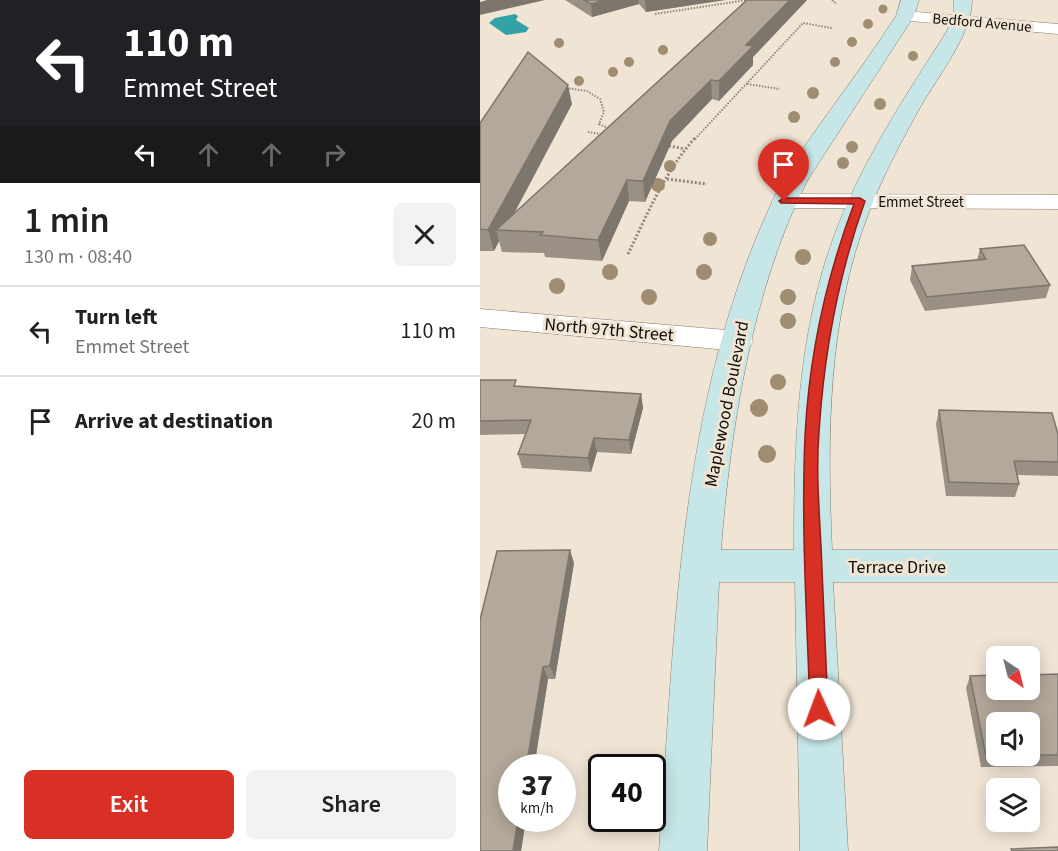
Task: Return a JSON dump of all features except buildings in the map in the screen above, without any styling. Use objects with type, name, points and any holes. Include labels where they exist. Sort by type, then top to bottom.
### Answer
[{"type":"street","name":"Bedford Avenue","points":[[908,8],[962,10],[1058,29]]},
{"type":"street","name":"Maplewood Boulevard","points":[[683,851],[701,566],[713,456],[738,341],[761,257],[784,201],[807,159],[908,8]]},
{"type":"street","points":[[824,851],[812,434],[820,358],[836,273],[860,201],[878,163],[962,10]]},
{"type":"street","name":"Emmet Street","points":[[784,201],[1058,202]]},
{"type":"street","name":"North 97th Street","points":[[480,318],[738,341]]},
{"type":"street","name":"Terrace Drive","points":[[701,566],[1058,566]]},
{"type":"path","points":[[655,14],[747,0]]},
{"type":"path","points":[[832,0],[837,4]]},
{"type":"path","points":[[628,254],[685,149],[802,23],[832,28]]},
{"type":"path","points":[[746,84],[780,89]]},
{"type":"path","points":[[562,87],[587,91],[600,99],[604,112],[599,124],[611,130],[609,136],[588,132]]},
{"type":"path","points":[[596,141],[602,135]]},
{"type":"path","points":[[657,144],[685,149]]},
{"type":"path","points":[[667,179],[707,184]]},
{"type":"water","points":[[515,14],[518,16],[516,20],[529,28],[526,32],[506,35],[489,23],[495,18]]},
{"type":"route","points":[[784,201],[860,201],[836,273],[820,358],[812,434],[819,709]]}]
